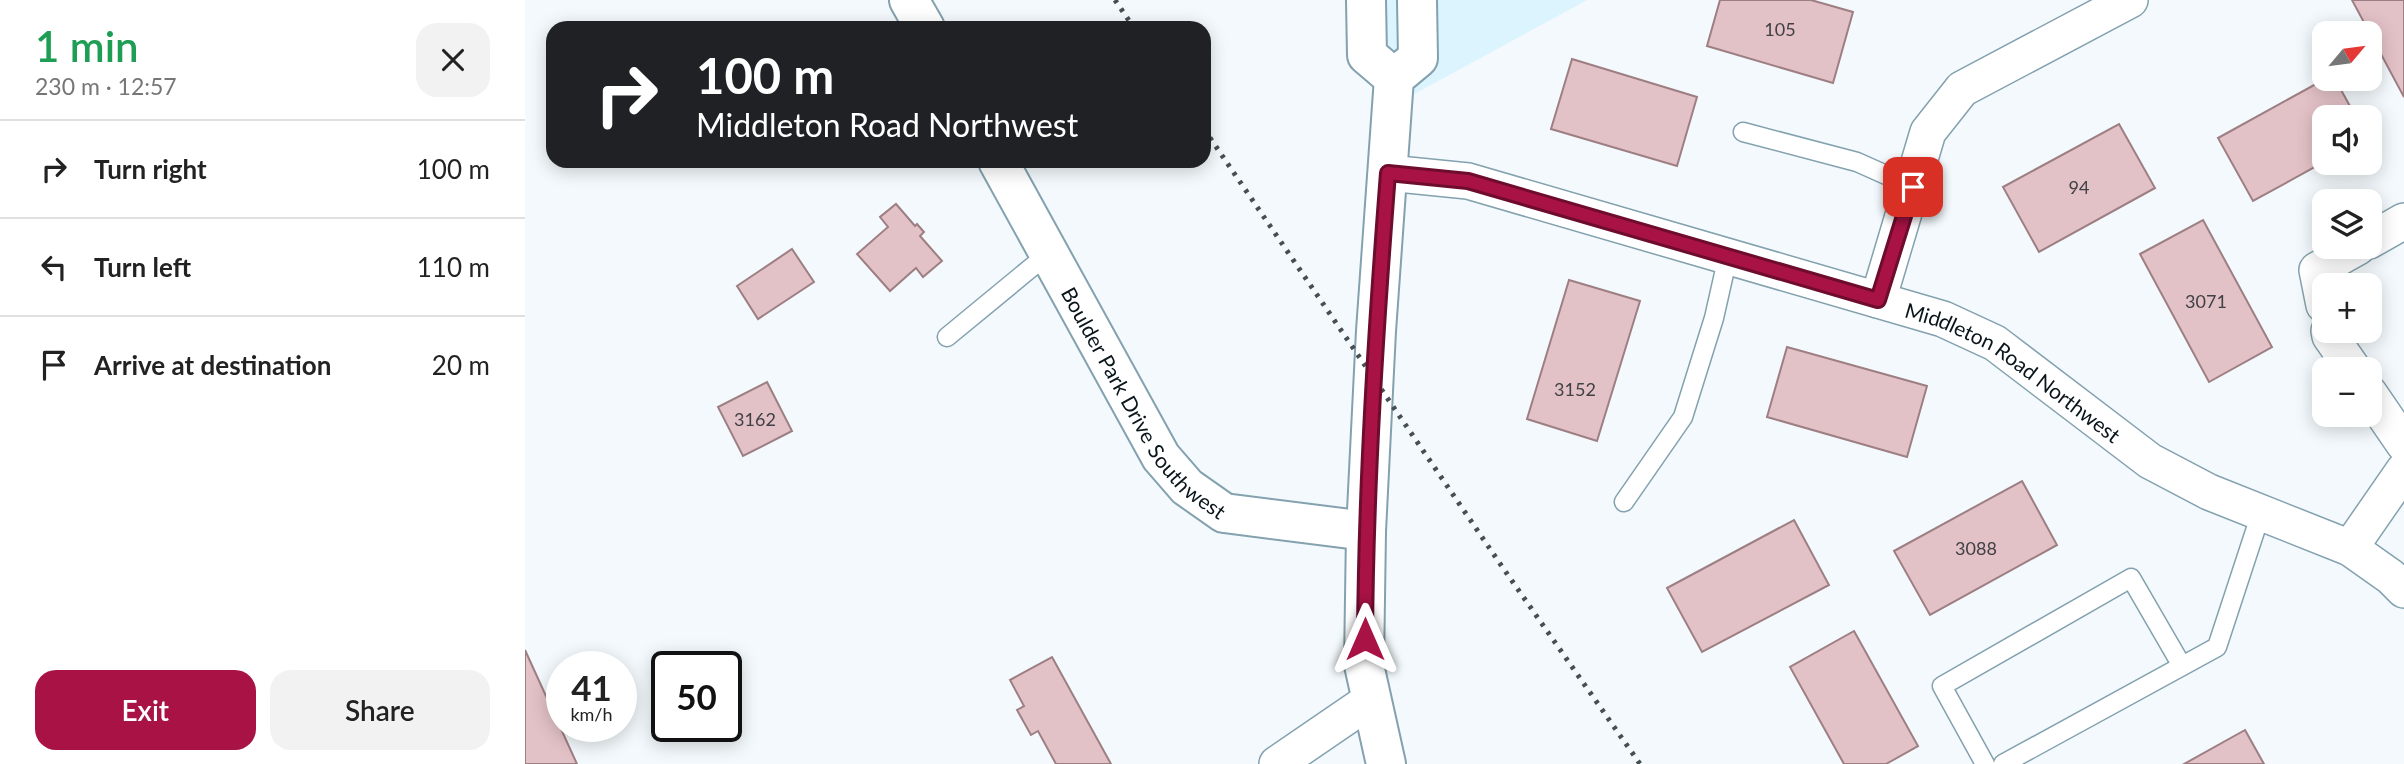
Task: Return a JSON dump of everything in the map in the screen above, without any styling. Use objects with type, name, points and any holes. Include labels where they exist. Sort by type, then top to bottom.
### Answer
[{"type":"main road","points":[[909,0],[921,21]]},
{"type":"main road","points":[[1366,0],[1367,55],[1394,78]]},
{"type":"main road","points":[[1386,764],[1364,665],[1366,531],[1375,331],[1394,78],[1418,58],[1416,0]]},
{"type":"main road","name":"Boulder Park Drive Southwest","points":[[1002,168],[1161,457],[1187,487],[1224,513],[1366,531]]},
{"type":"street","points":[[1878,300],[1929,132],[1962,89],[2130,0]]},
{"type":"street","name":"Middleton Road Northwest","points":[[1388,173],[1468,181],[1943,319],[1996,343],[2150,461],[2209,492],[2350,548],[2391,577],[2404,590]]},
{"type":"street","points":[[2382,234],[2404,221]]},
{"type":"street","points":[[2318,273],[2317,270],[2337,259]]},
{"type":"street","points":[[2382,412],[2404,444]]},
{"type":"street","points":[[2350,548],[2404,470]]},
{"type":"street","points":[[1277,764],[1372,699]]},
{"type":"lane","points":[[1743,132],[1857,162],[1913,187]]},
{"type":"lane","points":[[947,337],[1049,253]]},
{"type":"lane","points":[[1624,502],[1683,417],[1714,318],[1728,256]]},
{"type":"lane","points":[[2003,764],[2217,647],[2261,513]]},
{"type":"lane","points":[[1985,764],[1942,686],[2131,578],[2182,666]]},
{"type":"shaded area","points":[[1380,0],[1587,0],[1383,111]]},
{"type":"building","points":[[1720,0],[1811,0],[1853,12],[1833,83],[1707,46]]},
{"type":"building","points":[[2352,0],[2404,0],[2404,97],[2382,56],[2382,21],[2363,21]]},
{"type":"building","points":[[1572,59],[1697,97],[1677,166],[1551,129]]},
{"type":"building","points":[[2312,86],[2312,91],[2342,91],[2349,105],[2312,105],[2312,169],[2253,201],[2218,138]]},
{"type":"building","points":[[2119,124],[2155,188],[2039,252],[2003,187]]},
{"type":"building","points":[[896,204],[915,226],[917,224],[924,232],[920,236],[942,261],[923,277],[916,268],[890,291],[857,254],[888,227],[880,217]]},
{"type":"building","points":[[2203,220],[2272,347],[2209,382],[2140,254]]},
{"type":"building","points":[[792,249],[814,282],[758,319],[737,286]]},
{"type":"building","points":[[1569,280],[1640,301],[1597,441],[1527,419]]},
{"type":"building","points":[[1787,347],[1927,386],[1907,457],[1767,417]]},
{"type":"building","points":[[767,382],[792,431],[743,456],[718,407]]},
{"type":"building","points":[[2022,481],[2057,545],[1930,615],[1894,551]]},
{"type":"building","points":[[1794,520],[1829,585],[1702,652],[1667,588]]},
{"type":"building","points":[[1854,631],[1918,746],[1886,764],[1844,764],[1790,667]]},
{"type":"building","points":[[525,650],[546,696],[546,742],[567,742],[577,764],[525,764]]},
{"type":"building","points":[[1052,657],[1111,764],[1056,764],[1038,731],[1031,735],[1017,710],[1024,706],[1010,680]]},
{"type":"building","points":[[2245,730],[2264,764],[2184,764]]},
{"type":"railway","points":[[1115,0],[1129,21]]},
{"type":"railway","points":[[1211,139],[1640,764]]},
{"type":"route","points":[[1365,639],[1366,531],[1375,331],[1388,173],[1468,181],[1878,300],[1913,187]]}]
